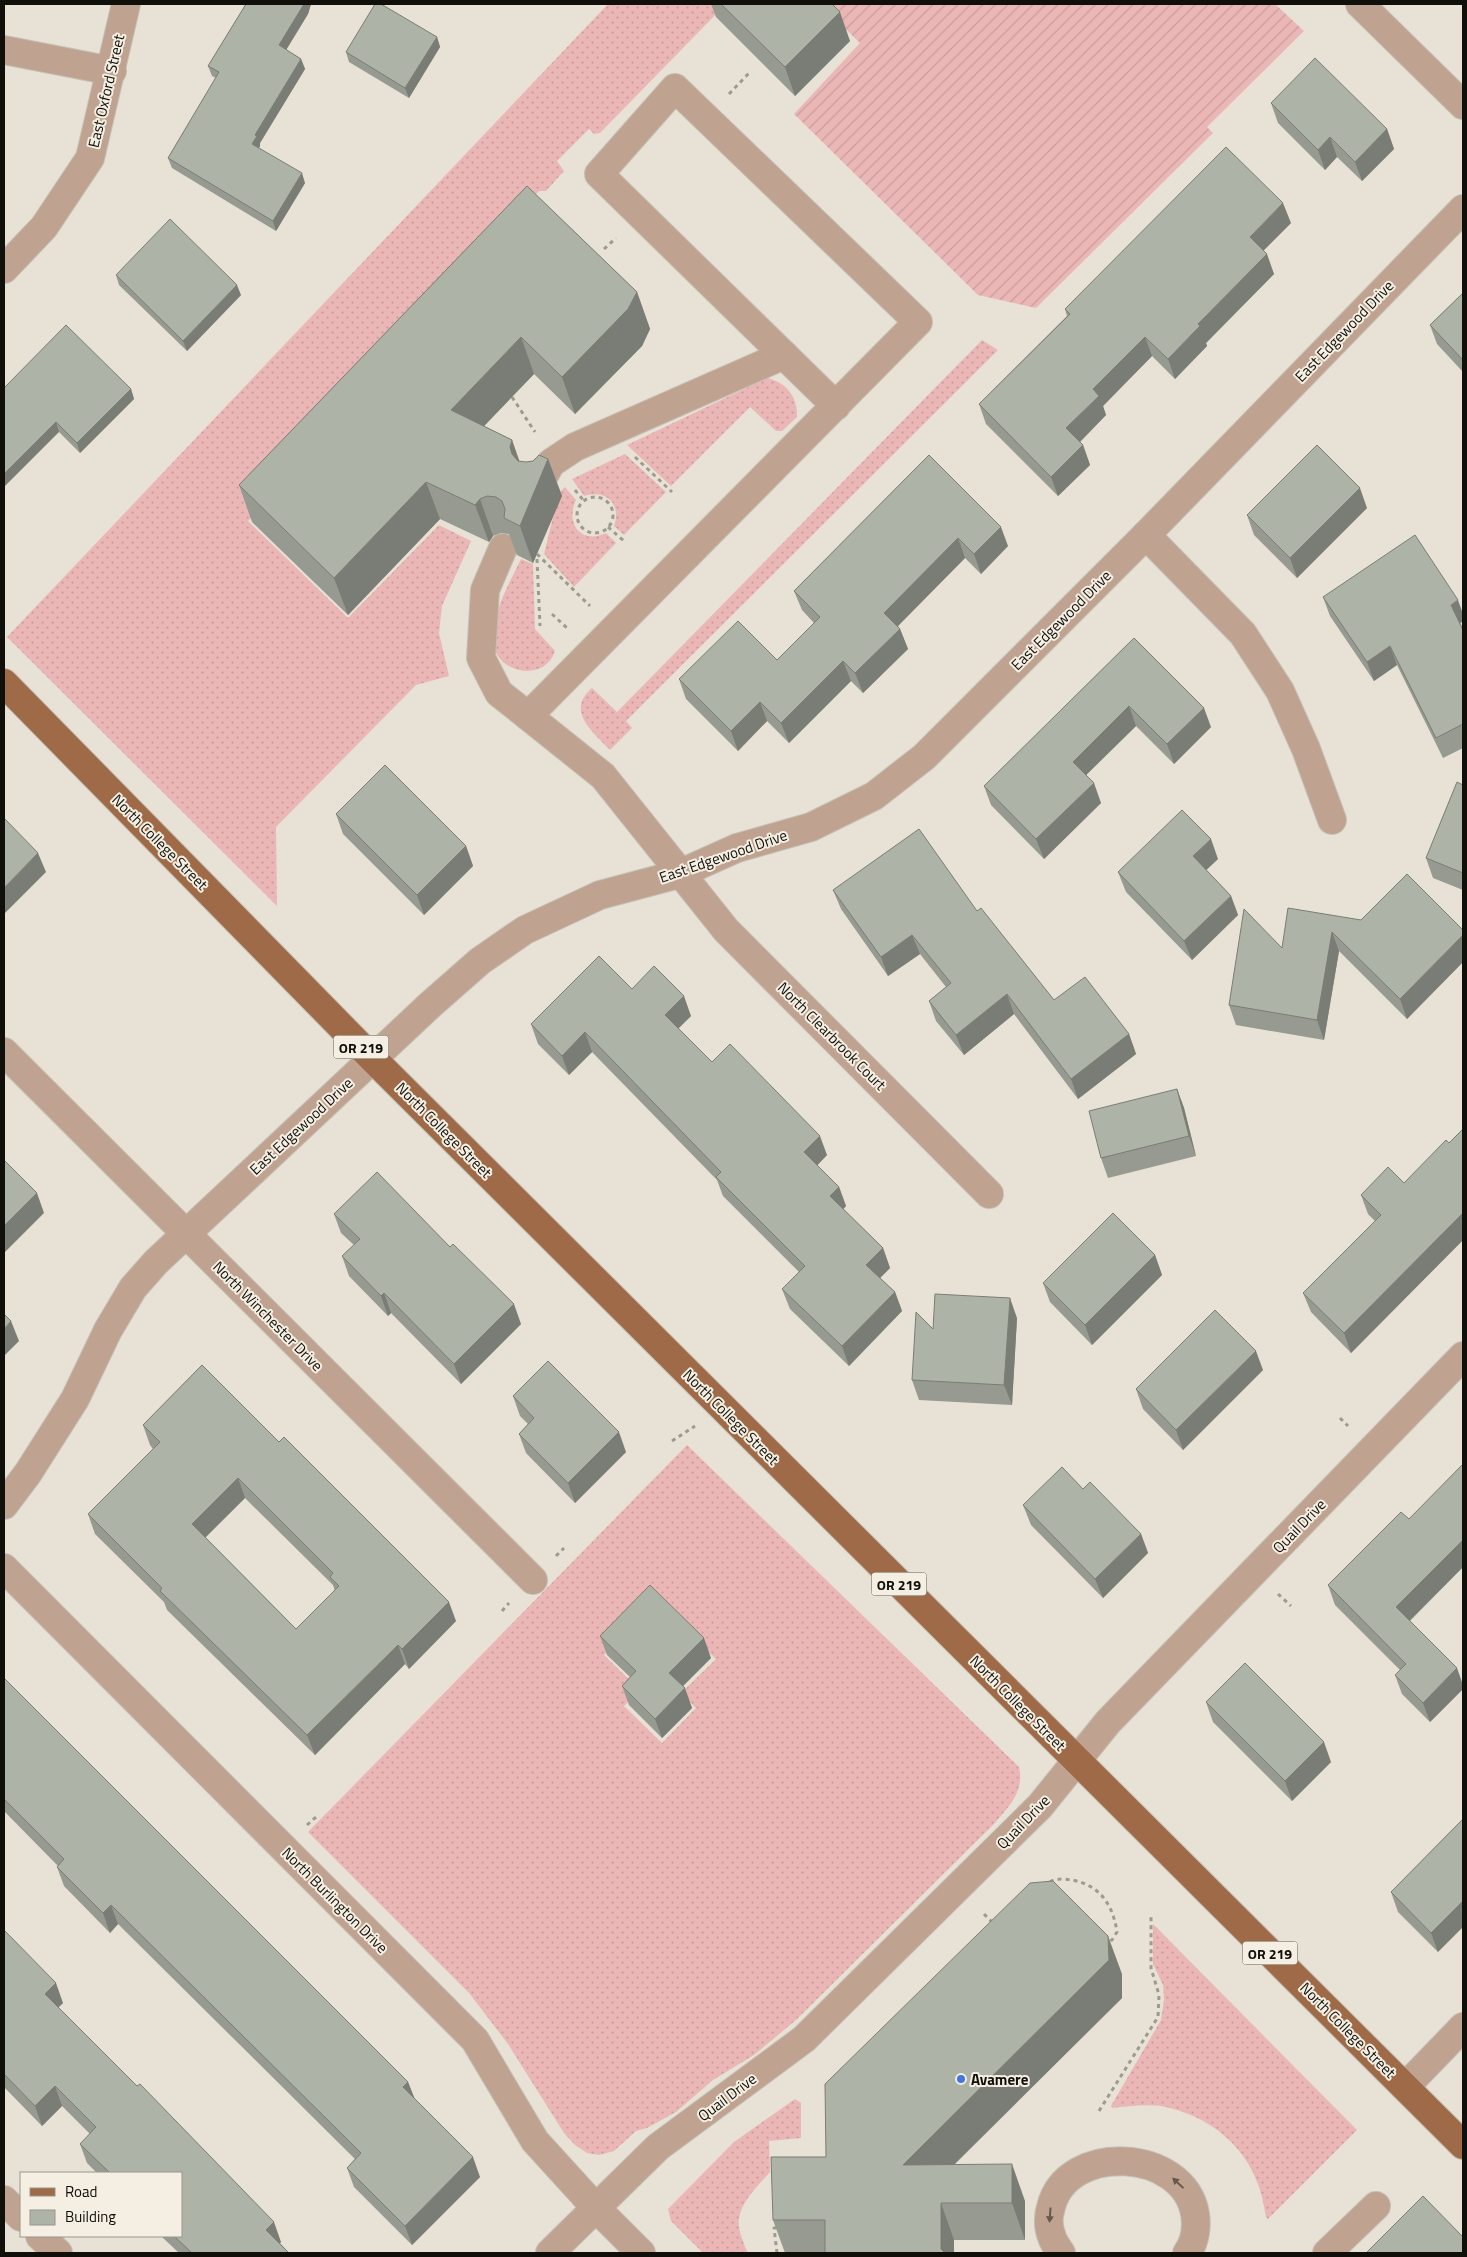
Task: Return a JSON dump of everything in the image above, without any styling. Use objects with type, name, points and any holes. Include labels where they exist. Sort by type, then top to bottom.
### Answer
[{"type":"main road","name":"North College Street","points":[[4,684],[373,1059],[1463,2145]]},
{"type":"street","name":"East Oxford Street","points":[[4,269],[44,227],[90,158],[112,71],[126,4]]},
{"type":"street","points":[[1360,4],[1463,105]]},
{"type":"street","points":[[4,50],[112,71]]},
{"type":"street","points":[[528,716],[836,406],[918,322],[675,88],[598,174],[836,406]]},
{"type":"street","name":"East Edgewood Drive","points":[[4,1504],[28,1474],[75,1399],[108,1330],[133,1288],[156,1262],[480,961],[525,930],[600,895],[679,874],[737,848],[811,826],[874,796],[924,757],[1146,535],[1463,209]]},
{"type":"street","points":[[538,484],[551,463],[575,447],[784,355]]},
{"type":"street","points":[[1146,535],[1243,634],[1280,691],[1306,749],[1332,820]]},
{"type":"street","name":"North Clearbrook Court","points":[[502,548],[485,590],[481,658],[499,693],[603,776],[679,874],[726,930],[989,1194]]},
{"type":"street","name":"North Winchester Drive","points":[[4,1052],[533,1580]]},
{"type":"street","name":"Quail Drive","points":[[550,2253],[658,2148],[804,2039],[1040,1806],[1108,1722],[1463,1356]]},
{"type":"street","name":"North Burlington Drive","points":[[4,1568],[475,2040],[536,2141],[596,2208],[641,2253]]},
{"type":"street","points":[[1405,2087],[1463,2027]]},
{"type":"street","points":[[1061,2253],[1052,2237],[1049,2216],[1054,2194],[1066,2178],[1084,2168],[1104,2162],[1126,2161],[1148,2166],[1167,2174],[1183,2187],[1193,2205],[1196,2227],[1191,2248],[1187,2253]]},
{"type":"street","points":[[4,2200],[20,2216]]},
{"type":"street","points":[[1327,2253],[1376,2206]]},
{"type":"street","points":[[41,2237],[58,2253]]},
{"type":"path","points":[[726,96],[751,71]]},
{"type":"path","points":[[512,398],[538,437]]},
{"type":"path","points":[[632,455],[672,492]]},
{"type":"path","points":[[594,497],[606,500],[613,516],[608,527],[598,533],[587,531],[582,527],[577,517],[580,506],[589,498],[594,497]]},
{"type":"path","points":[[608,527],[624,541]]},
{"type":"path","points":[[536,549],[540,626]]},
{"type":"path","points":[[537,554],[594,610]]},
{"type":"path","points":[[1045,1885],[1054,1879],[1070,1879],[1086,1883],[1100,1892],[1110,1906],[1117,1932],[1112,1940],[1105,1941]]},
{"type":"path","points":[[984,1914],[996,1926]]},
{"type":"path","points":[[1099,2112],[1158,2017],[1160,1995],[1151,1968],[1151,1916]]},
{"type":"path","points":[[777,2253],[774,2228],[784,2227]]},
{"type":"shaded area","points":[[608,4],[726,4],[600,133],[594,134],[589,129],[557,161],[564,171],[546,191],[539,191],[257,479],[261,508],[248,521],[348,618],[439,525],[471,541],[442,606],[439,633],[449,676],[416,685],[276,827],[277,906],[7,637]]},
{"type":"shaded area","points":[[820,4],[1275,4],[1304,31],[1207,127],[1213,133],[1036,308],[978,295],[794,114],[860,43]]},
{"type":"shaded area","points":[[982,340],[998,350],[626,721],[632,728],[610,750],[590,729],[581,713],[584,697],[592,688],[617,712]]},
{"type":"shaded area","points":[[767,378],[780,383],[790,392],[797,410],[797,417],[782,431],[776,431],[750,407],[671,486],[627,445]]},
{"type":"shaded area","points":[[625,454],[666,492],[624,535],[614,526],[616,511],[610,500],[599,495],[584,496],[572,479]]},
{"type":"shaded area","points":[[565,487],[576,500],[573,517],[574,524],[578,530],[589,536],[606,533],[616,543],[574,587],[544,554],[559,493]]},
{"type":"shaded area","points":[[521,559],[533,564],[535,629],[555,651],[550,661],[542,667],[523,671],[504,663],[498,656],[494,646],[493,635],[494,624],[501,601]]},
{"type":"shaded area","points":[[687,1445],[1019,1767],[1020,1776],[1020,1784],[1014,1799],[993,1825],[796,2020],[754,2055],[713,2080],[676,2112],[647,2128],[636,2131],[614,2151],[599,2155],[587,2153],[575,2145],[564,2133],[508,2044],[469,1993],[308,1832]],"holes":[[[657,1601],[716,1659],[681,1693],[696,1708],[662,1743],[624,1706],[640,1690],[604,1655]]]},
{"type":"shaded area","points":[[1153,1924],[1357,2130],[1268,2219],[1260,2190],[1246,2161],[1237,2148],[1214,2128],[1186,2113],[1163,2106],[1141,2105],[1112,2108],[1111,2106],[1161,2020],[1164,2000],[1163,1985],[1153,1964]]},
{"type":"shaded area","points":[[795,2099],[801,2103],[801,2138],[769,2141],[770,2172],[752,2193],[741,2211],[739,2227],[748,2253],[703,2253],[671,2221],[668,2209],[734,2142]]},
{"type":"building","points":[[246,4],[304,4],[279,45],[301,59],[255,135],[257,136],[252,144],[302,173],[273,221],[168,158],[219,72],[208,66]]},
{"type":"building","points":[[375,4],[381,4],[437,37],[405,88],[346,52]]},
{"type":"building","points":[[721,4],[832,4],[840,12],[785,67]]},
{"type":"building","points":[[1315,58],[1387,129],[1355,162],[1330,137],[1318,150],[1271,103]]},
{"type":"building","points":[[1226,147],[1283,203],[1250,237],[1267,254],[1198,324],[1200,326],[1168,359],[1145,337],[1093,389],[1099,396],[1066,428],[1083,445],[1051,477],[979,404],[1070,314],[1065,309]]},
{"type":"building","points":[[527,186],[637,292],[628,309],[562,377],[521,337],[451,410],[512,440],[510,447],[512,454],[518,461],[533,461],[539,455],[548,459],[520,526],[504,518],[505,509],[502,501],[496,497],[487,496],[480,499],[475,505],[426,482],[334,578],[239,485]]},
{"type":"building","points":[[170,219],[237,285],[183,341],[116,275]]},
{"type":"building","points":[[1463,293],[1463,360],[1430,325]]},
{"type":"building","points":[[66,325],[131,389],[77,443],[56,422],[4,474],[4,388]]},
{"type":"building","points":[[1317,445],[1360,488],[1290,558],[1247,515]]},
{"type":"building","points":[[929,455],[1001,527],[974,554],[958,538],[884,613],[900,629],[855,673],[843,661],[781,723],[760,702],[731,731],[679,679],[738,621],[777,660],[820,617],[794,591]]},
{"type":"building","points":[[1415,535],[1458,600],[1451,605],[1463,630],[1463,724],[1436,738],[1390,646],[1367,662],[1323,597]]},
{"type":"building","points":[[1134,638],[1204,708],[1167,744],[1129,706],[1073,762],[1094,783],[1036,839],[984,786]]},
{"type":"building","points":[[385,765],[466,846],[417,895],[336,814]]},
{"type":"building","points":[[1457,782],[1463,785],[1463,873],[1426,858]]},
{"type":"building","points":[[1182,810],[1211,839],[1193,856],[1231,896],[1184,941],[1118,872]]},
{"type":"building","points":[[4,818],[38,853],[4,888]]},
{"type":"building","points":[[919,829],[977,911],[981,908],[1054,1000],[1085,977],[1129,1034],[1071,1079],[1007,994],[956,1035],[929,1001],[951,983],[912,935],[881,957],[833,890]]},
{"type":"building","points":[[1407,874],[1463,930],[1463,935],[1400,999],[1332,932],[1317,1020],[1229,1005],[1244,909],[1282,948],[1288,908],[1361,920]]},
{"type":"building","points":[[599,956],[632,989],[654,966],[684,996],[665,1015],[712,1062],[730,1044],[820,1136],[804,1152],[839,1187],[830,1196],[883,1248],[866,1265],[895,1292],[842,1346],[782,1289],[805,1266],[716,1177],[721,1172],[585,1032],[562,1056],[531,1024]]},
{"type":"building","points":[[1177,1089],[1189,1136],[1101,1158],[1089,1111]]},
{"type":"building","points":[[1463,1129],[1463,1213],[1344,1333],[1303,1293],[1381,1215],[1361,1195],[1388,1167],[1404,1183],[1446,1140],[1449,1143]]},
{"type":"building","points":[[4,1160],[37,1193],[4,1226]]},
{"type":"building","points":[[377,1172],[450,1247],[453,1244],[514,1304],[454,1364],[384,1293],[381,1296],[342,1256],[360,1239],[334,1214]]},
{"type":"building","points":[[1113,1213],[1155,1255],[1085,1325],[1043,1283]]},
{"type":"building","points":[[935,1294],[1010,1298],[1004,1385],[912,1380],[916,1312],[933,1329]]},
{"type":"building","points":[[1215,1310],[1256,1351],[1176,1430],[1136,1389]]},
{"type":"building","points":[[4,1314],[11,1321],[4,1329]]},
{"type":"building","points":[[548,1361],[619,1432],[568,1483],[519,1434],[534,1418],[513,1396]]},
{"type":"building","points":[[202,1365],[279,1442],[284,1437],[449,1602],[402,1649],[398,1645],[307,1735],[160,1591],[162,1588],[88,1514],[160,1442],[143,1425]],"holes":[[[238,1478],[333,1573],[330,1577],[339,1586],[296,1629],[192,1524]]]},
{"type":"building","points":[[1463,1464],[1463,1540],[1396,1607],[1457,1668],[1423,1703],[1395,1675],[1406,1664],[1328,1585],[1401,1512],[1409,1519]]},
{"type":"building","points":[[1062,1467],[1083,1489],[1090,1482],[1141,1534],[1095,1579],[1023,1505]]},
{"type":"building","points":[[650,1585],[704,1638],[669,1673],[685,1688],[655,1719],[622,1686],[636,1671],[600,1636]]},
{"type":"building","points":[[1245,1663],[1324,1742],[1285,1781],[1206,1702]]},
{"type":"building","points":[[4,1678],[408,2082],[403,2087],[473,2157],[405,2226],[347,2168],[361,2153],[111,1905],[103,1913],[57,1867],[64,1859],[4,1799]]},
{"type":"building","points":[[1463,1819],[1463,1901],[1431,1933],[1391,1892]]},
{"type":"building","name":"Avamere","points":[[1053,1881],[1108,1936],[1109,1960],[903,2165],[1012,2164],[1012,2203],[941,2203],[941,2249],[945,2253],[825,2253],[825,2220],[773,2220],[771,2157],[826,2157],[825,2084],[1030,1883]]},
{"type":"building","points":[[4,1930],[56,1983],[45,1994],[137,2086],[140,2084],[274,2222],[266,2230],[289,2253],[192,2253],[175,2237],[182,2237],[182,2172],[109,2172],[80,2144],[96,2127],[55,2086],[35,2106],[4,2074]]},
{"type":"building","points":[[1423,2196],[1463,2237],[1463,2253],[1366,2253]]},
{"type":"place","name":"Avamere","points":[[961,2079]]}]
